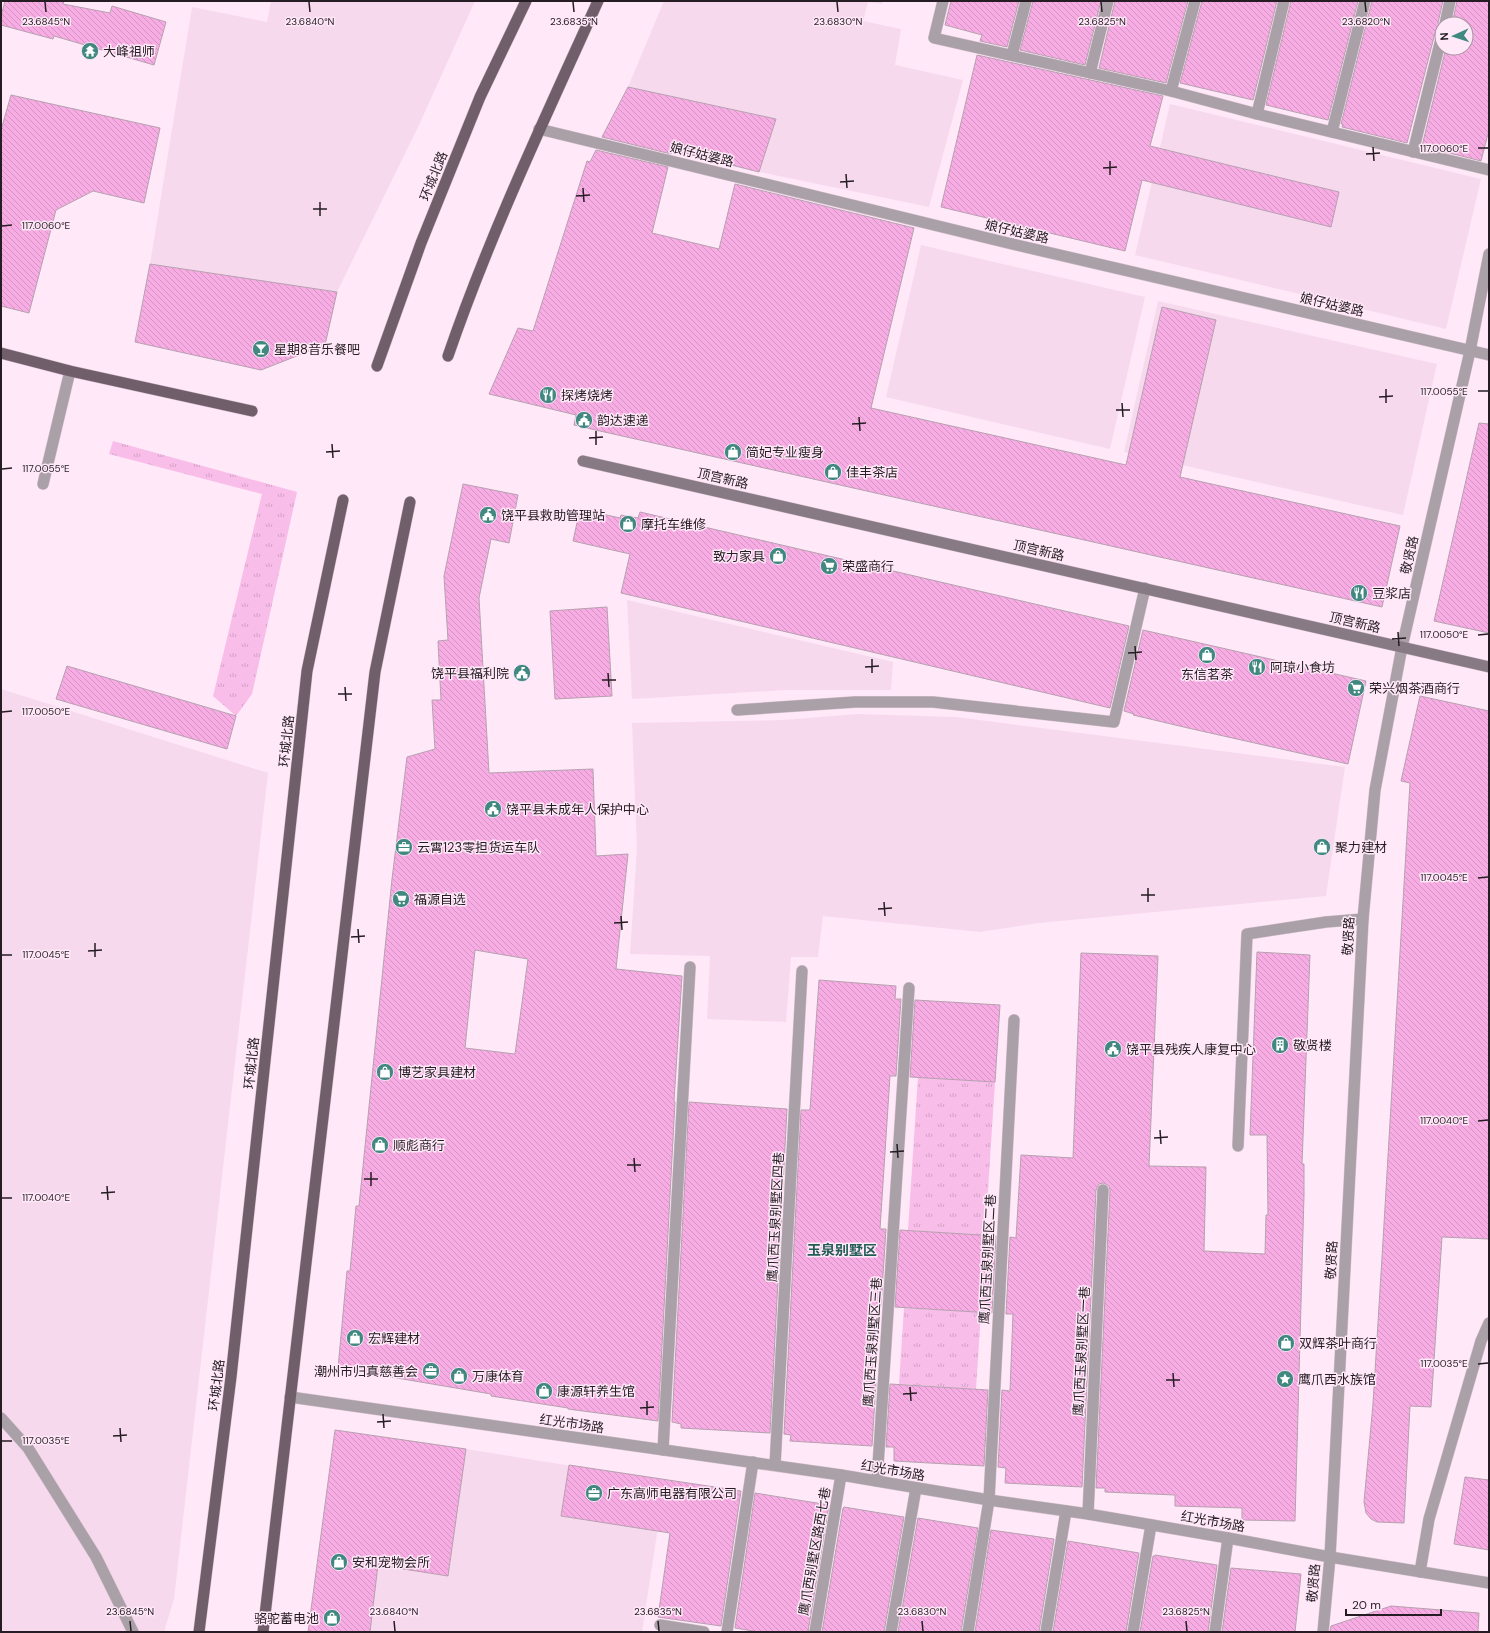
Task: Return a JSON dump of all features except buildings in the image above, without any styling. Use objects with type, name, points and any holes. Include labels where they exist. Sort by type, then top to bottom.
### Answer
[{"type":"main road","name":"环城北路","points":[[377,366],[421,243],[480,97],[526,1]]},
{"type":"main road","points":[[448,356],[471,291],[539,129],[598,1]]},
{"type":"main road","points":[[1,353],[70,371],[252,411]]},
{"type":"main road","name":"顶宫新路","points":[[583,461],[1489,667]]},
{"type":"main road","name":"环城北路","points":[[199,1632],[232,1369],[307,671],[343,500]]},
{"type":"main road","points":[[262,1632],[375,672],[410,502]]},
{"type":"street","points":[[943,1],[934,38],[1012,54],[1171,91],[1257,114],[1489,170]]},
{"type":"street","points":[[1012,54],[1026,1]]},
{"type":"street","points":[[1090,73],[1108,1]]},
{"type":"street","points":[[1171,91],[1195,1]]},
{"type":"street","points":[[1257,114],[1284,1]]},
{"type":"street","points":[[1332,132],[1365,1]]},
{"type":"street","points":[[1447,16],[1450,1]]},
{"type":"street","points":[[1413,152],[1437,56]]},
{"type":"street","name":"娘仔姑婆路","points":[[539,129],[1008,243],[1489,355]]},
{"type":"street","name":"敬贤路","points":[[1324,1632],[1330,1557],[1363,919],[1375,790],[1402,647],[1470,350],[1489,254]]},
{"type":"street","points":[[43,484],[70,371]]},
{"type":"street","points":[[737,710],[855,702],[933,702],[1114,722],[1145,588]]},
{"type":"street","points":[[1238,1146],[1247,934],[1326,922],[1363,919]]},
{"type":"street","points":[[663,1450],[690,967]]},
{"type":"street","name":"鹰爪西玉泉别墅区四巷","points":[[774,1465],[802,971]]},
{"type":"street","name":"鹰爪西玉泉别墅区三巷","points":[[877,1481],[909,988]]},
{"type":"street","name":"鹰爪西玉泉别墅区二巷","points":[[968,1632],[989,1500],[1014,1020]]},
{"type":"street","name":"鹰爪西玉泉别墅区一巷","points":[[1088,1514],[1103,1190]]},
{"type":"street","points":[[1420,1572],[1429,1519],[1481,1340],[1489,1323]]},
{"type":"street","name":"红光市场路","points":[[290,1397],[841,1475],[989,1500],[1088,1514],[1330,1557],[1489,1583]]},
{"type":"street","points":[[1,1418],[28,1448],[96,1556],[133,1632]]},
{"type":"street","points":[[727,1632],[753,1462]]},
{"type":"street","name":"鹰爪西别墅区路西七巷","points":[[815,1632],[841,1475]]},
{"type":"street","points":[[891,1632],[916,1488]]},
{"type":"street","points":[[1046,1632],[1066,1511]]},
{"type":"street","points":[[1133,1632],[1151,1525]]},
{"type":"street","points":[[1214,1632],[1228,1538]]},
{"type":"street","points":[[660,1625],[704,1632]]},
{"type":"shaded area","points":[[271,1],[475,1],[419,125],[337,292],[150,264],[192,7],[267,22]]},
{"type":"shaded area","points":[[664,1],[883,1],[882,4],[868,2],[863,21],[901,29],[895,65],[963,80],[929,207],[759,172],[628,87]]},
{"type":"shaded area","points":[[1170,104],[1481,179],[1446,329],[1135,255]]},
{"type":"shaded area","points":[[921,245],[1145,297],[1110,449],[886,397]]},
{"type":"shaded area","points":[[1158,301],[1437,364],[1403,515],[1124,452]]},
{"type":"shaded area","points":[[627,600],[893,662],[891,690],[787,690],[632,699]]},
{"type":"shaded area","points":[[1,689],[268,773],[174,1599],[164,1632],[1,1632]]},
{"type":"shaded area","points":[[858,714],[956,717],[1345,767],[1326,896],[1039,923],[980,932],[823,916],[818,957],[791,957],[786,1022],[707,1019],[710,956],[630,954],[637,849],[632,723],[783,720]]},
{"type":"shaded area","points":[[335,1430],[466,1449],[665,1481],[642,1632],[370,1632],[382,1535],[322,1526]]},
{"type":"green space","points":[[113,441],[297,492],[252,694],[236,716],[213,696],[262,494],[109,454]]},
{"type":"green space","points":[[918,1077],[995,1082],[985,1236],[908,1230]]},
{"type":"green space","points":[[904,1308],[981,1312],[976,1389],[899,1384]]},
{"type":"place","name":"大峰祖师","points":[[90,51]]},
{"type":"place","name":"星期8音乐餐吧","points":[[261,349]]},
{"type":"place","name":"探烤烧烤","points":[[548,395]]},
{"type":"place","name":"韵达速递","points":[[584,420]]},
{"type":"place","name":"简妃专业瘦身","points":[[733,452]]},
{"type":"place","name":"佳丰茶店","points":[[833,472]]},
{"type":"place","name":"饶平县救助管理站","points":[[488,515]]},
{"type":"place","name":"摩托车维修","points":[[628,524]]},
{"type":"place","name":"致力家具","points":[[778,556]]},
{"type":"place","name":"荣盛商行","points":[[829,566]]},
{"type":"place","name":"豆浆店","points":[[1359,593]]},
{"type":"place","name":"东信茗茶","points":[[1207,655]]},
{"type":"place","name":"阿琼小食坊","points":[[1257,667]]},
{"type":"place","name":"饶平县福利院","points":[[522,673]]},
{"type":"place","name":"荣兴烟茶酒商行","points":[[1356,688]]},
{"type":"place","name":"饶平县未成年人保护中心","points":[[493,809]]},
{"type":"place","name":"云霄123零担货运车队","points":[[404,847]]},
{"type":"place","name":"聚力建材","points":[[1322,847]]},
{"type":"place","name":"福源自选","points":[[401,899]]},
{"type":"place","name":"敬贤楼","points":[[1280,1045]]},
{"type":"place","name":"饶平县残疾人康复中心","points":[[1113,1049]]},
{"type":"place","name":"博艺家具建材","points":[[385,1072]]},
{"type":"place","name":"顺彪商行","points":[[380,1145]]},
{"type":"place","name":"宏辉建材","points":[[355,1338]]},
{"type":"place","name":"双辉茶叶商行","points":[[1286,1343]]},
{"type":"place","name":"潮州市归真慈善会","points":[[431,1371]]},
{"type":"place","name":"万康体育","points":[[459,1376]]},
{"type":"place","name":"鹰爪西水族馆","points":[[1285,1379]]},
{"type":"place","name":"康源轩养生馆","points":[[544,1391]]},
{"type":"place","name":"广东高师电器有限公司","points":[[594,1493]]},
{"type":"place","name":"安和宠物会所","points":[[339,1562]]},
{"type":"place","name":"骆驼蓄电池","points":[[332,1618]]},
{"type":"district","name":"玉泉别墅区","points":[[842,1250]]}]
